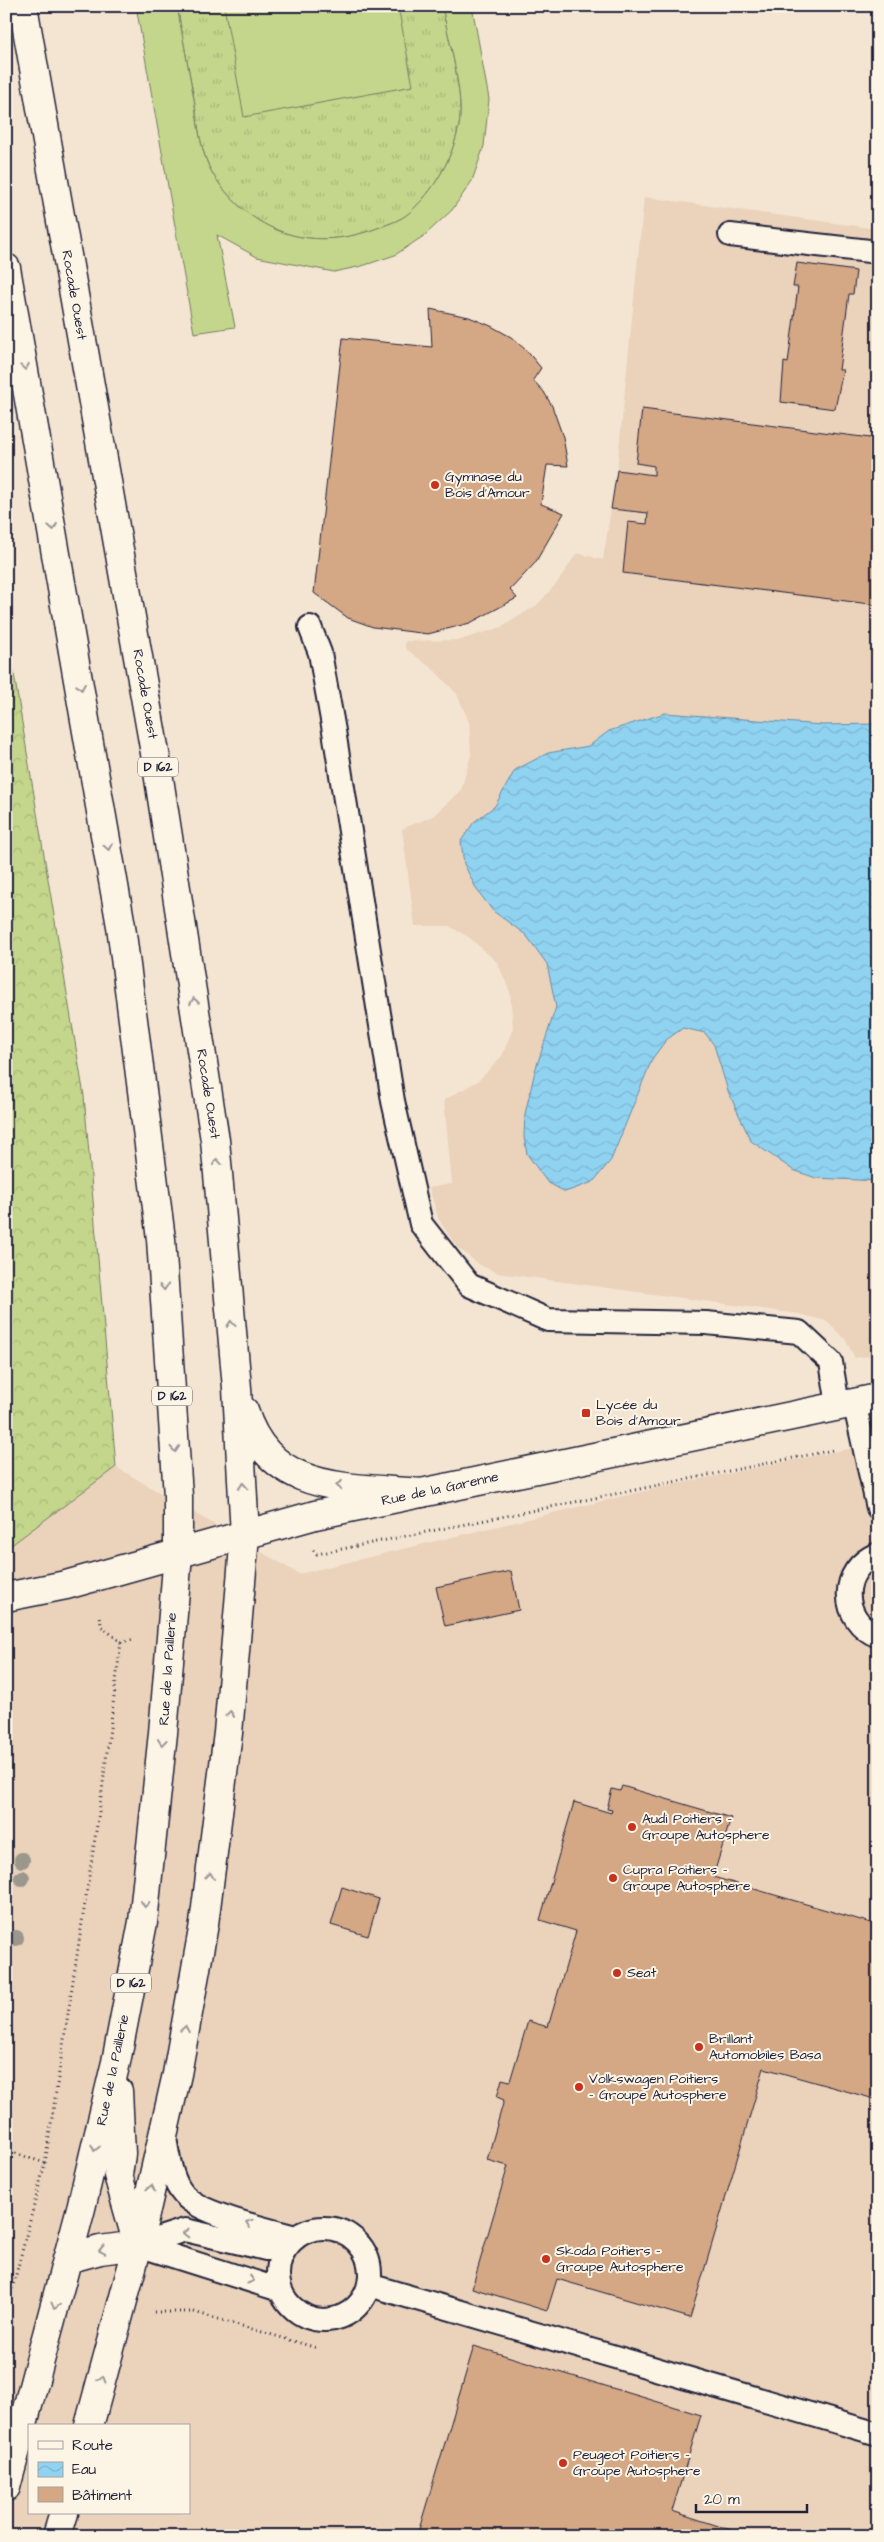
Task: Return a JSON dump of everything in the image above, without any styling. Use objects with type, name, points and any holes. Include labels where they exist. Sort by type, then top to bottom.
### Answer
[{"type":"main road","name":"Rocade Ouest","points":[[23,6],[156,752],[215,1140],[237,1388],[245,1535]]},
{"type":"main road","name":"D 162","points":[[6,268],[121,926],[161,1239],[178,1496],[178,1554]]},
{"type":"main road","points":[[237,1388],[246,1418],[257,1441],[272,1458],[290,1472],[317,1483],[422,1493]]},
{"type":"main road","name":"Rue de la Garenne","points":[[6,1597],[66,1585],[315,1515],[857,1402]]},
{"type":"main road","name":"D 162","points":[[90,2424],[138,2245],[164,2132],[204,1924],[228,1733],[245,1535]]},
{"type":"main road","name":"Rue de la Paillerie","points":[[6,2488],[67,2260],[116,2062],[144,1922],[163,1733],[178,1554]]},
{"type":"main road","points":[[67,2260],[100,2250],[138,2245],[118,2175],[121,2154],[116,2062]]},
{"type":"main road","points":[[57,2536],[64,2514]]},
{"type":"lane","points":[[730,235],[878,252]]},
{"type":"lane","points":[[310,627],[320,654],[394,1100],[421,1224],[469,1285],[548,1320],[706,1323],[799,1332],[831,1362],[857,1402],[878,1508]]},
{"type":"lane","points":[[878,1554],[864,1561],[856,1570],[848,1594],[849,1606],[855,1619],[864,1629],[878,1636]]},
{"type":"lane","points":[[164,2132],[175,2180],[183,2195],[197,2206],[290,2243]]},
{"type":"lane","points":[[138,2245],[185,2230],[266,2249],[290,2243],[309,2230],[323,2227],[338,2229],[351,2236],[361,2245],[368,2258],[371,2271],[364,2299],[353,2310],[340,2318],[325,2321],[310,2319],[297,2312],[287,2302],[280,2290],[278,2276],[279,2261],[290,2243]]},
{"type":"lane","points":[[138,2245],[280,2290]]},
{"type":"lane","points":[[369,2285],[878,2434]]},
{"type":"path","points":[[317,1554],[864,1444]]},
{"type":"path","points":[[100,1614],[101,1626],[121,1642]]},
{"type":"path","points":[[121,1642],[135,1639]]},
{"type":"path","points":[[6,2313],[45,2163],[101,1799],[121,1642]]},
{"type":"path","points":[[6,2150],[45,2163]]},
{"type":"path","points":[[149,2312],[194,2312],[317,2348]]},
{"type":"shaded area","points":[[644,197],[878,229],[878,1355],[855,1358],[845,1339],[826,1321],[799,1314],[498,1273],[480,1265],[457,1247],[439,1220],[429,1188],[452,1184],[444,1100],[478,1081],[502,1056],[513,1028],[510,992],[497,962],[470,938],[449,926],[415,926],[402,829],[433,816],[461,790],[471,755],[469,722],[457,694],[434,670],[405,648],[405,641],[460,640],[502,627],[537,605],[557,583],[577,553],[603,560],[617,470]]},
{"type":"shaded area","points":[[878,1443],[878,2536],[6,2536],[6,1549],[116,1467],[299,1574],[657,1488]]},
{"type":"green space","points":[[136,6],[177,6],[203,149],[214,176],[229,195],[245,211],[263,223],[283,232],[304,237],[326,239],[372,230],[401,218],[409,213],[427,194],[441,173],[456,138],[460,114],[458,83],[442,6],[472,6],[489,99],[484,146],[472,181],[452,210],[425,235],[395,255],[362,266],[334,272],[257,257],[217,235],[235,327],[194,333]]},
{"type":"green space","points":[[177,6],[442,6],[458,83],[460,114],[459,126],[452,150],[441,173],[427,194],[409,213],[396,221],[372,230],[326,239],[304,237],[283,232],[263,223],[245,211],[214,176],[206,158],[200,139]]},
{"type":"green space","points":[[224,6],[398,6],[413,86],[244,117]]},
{"type":"green space","points":[[6,626],[84,1096],[116,1467],[6,1549]]},
{"type":"water","points":[[665,713],[822,725],[878,724],[878,1181],[816,1178],[793,1170],[751,1141],[728,1091],[714,1045],[705,1033],[683,1028],[666,1040],[652,1059],[611,1160],[593,1182],[565,1192],[547,1182],[527,1154],[524,1137],[525,1114],[535,1071],[556,1007],[547,964],[526,935],[493,911],[477,890],[464,864],[461,841],[474,822],[495,806],[515,770],[548,753],[589,746],[609,731]]},
{"type":"building","points":[[797,263],[856,271],[853,294],[849,294],[839,370],[843,370],[835,409],[781,402],[784,362],[788,363],[798,287],[793,287]]},
{"type":"building","name":"Gymnase du Bois d'Amour","points":[[430,309],[469,317],[491,326],[511,337],[527,351],[541,368],[533,380],[544,392],[552,406],[563,437],[568,466],[547,465],[541,504],[564,513],[535,563],[510,590],[517,598],[470,623],[428,634],[373,627],[348,618],[314,593],[343,338],[432,347]]},
{"type":"building","points":[[642,409],[878,439],[878,605],[623,573],[628,522],[647,524],[648,513],[611,509],[617,470],[654,475],[654,466],[636,463]]},
{"type":"building","points":[[511,1571],[519,1610],[445,1626],[436,1587]]},
{"type":"building","name":"Brillant Automobiles Basa","points":[[622,1786],[731,1818],[713,1877],[878,1925],[878,2100],[764,2068],[690,2318],[557,2279],[547,2311],[472,2288],[508,2166],[487,2160],[504,2100],[497,2097],[502,2079],[510,2081],[528,2021],[548,2027],[576,1931],[540,1920],[574,1802],[611,1813],[612,1810],[607,1809],[612,1789],[620,1791]]},
{"type":"building","points":[[342,1887],[379,1899],[368,1936],[331,1925]]},
{"type":"building","name":"Peugeot Poitiers - Groupe Autosphere","points":[[474,2346],[701,2415],[672,2511],[734,2531],[732,2536],[417,2536]]},
{"type":"place","name":"Gymnase du Bois d'Amour","points":[[435,485]]},
{"type":"place","name":"Lycée du Bois d’Amour","points":[[586,1413]]},
{"type":"place","name":"Audi Poitiers - Groupe Autosphere","points":[[632,1827]]},
{"type":"place","name":"Cupra Poitiers - Groupe Autosphere","points":[[613,1878]]},
{"type":"place","name":"Seat","points":[[617,1973]]},
{"type":"place","name":"Brillant Automobiles Basa","points":[[699,2047]]},
{"type":"place","name":"Volkswagen Poitiers - Groupe Autosphere","points":[[579,2087]]},
{"type":"place","name":"Skoda Poitiers - Groupe Autosphere","points":[[546,2259]]},
{"type":"place","name":"Peugeot Poitiers - Groupe Autosphere","points":[[563,2463]]}]
